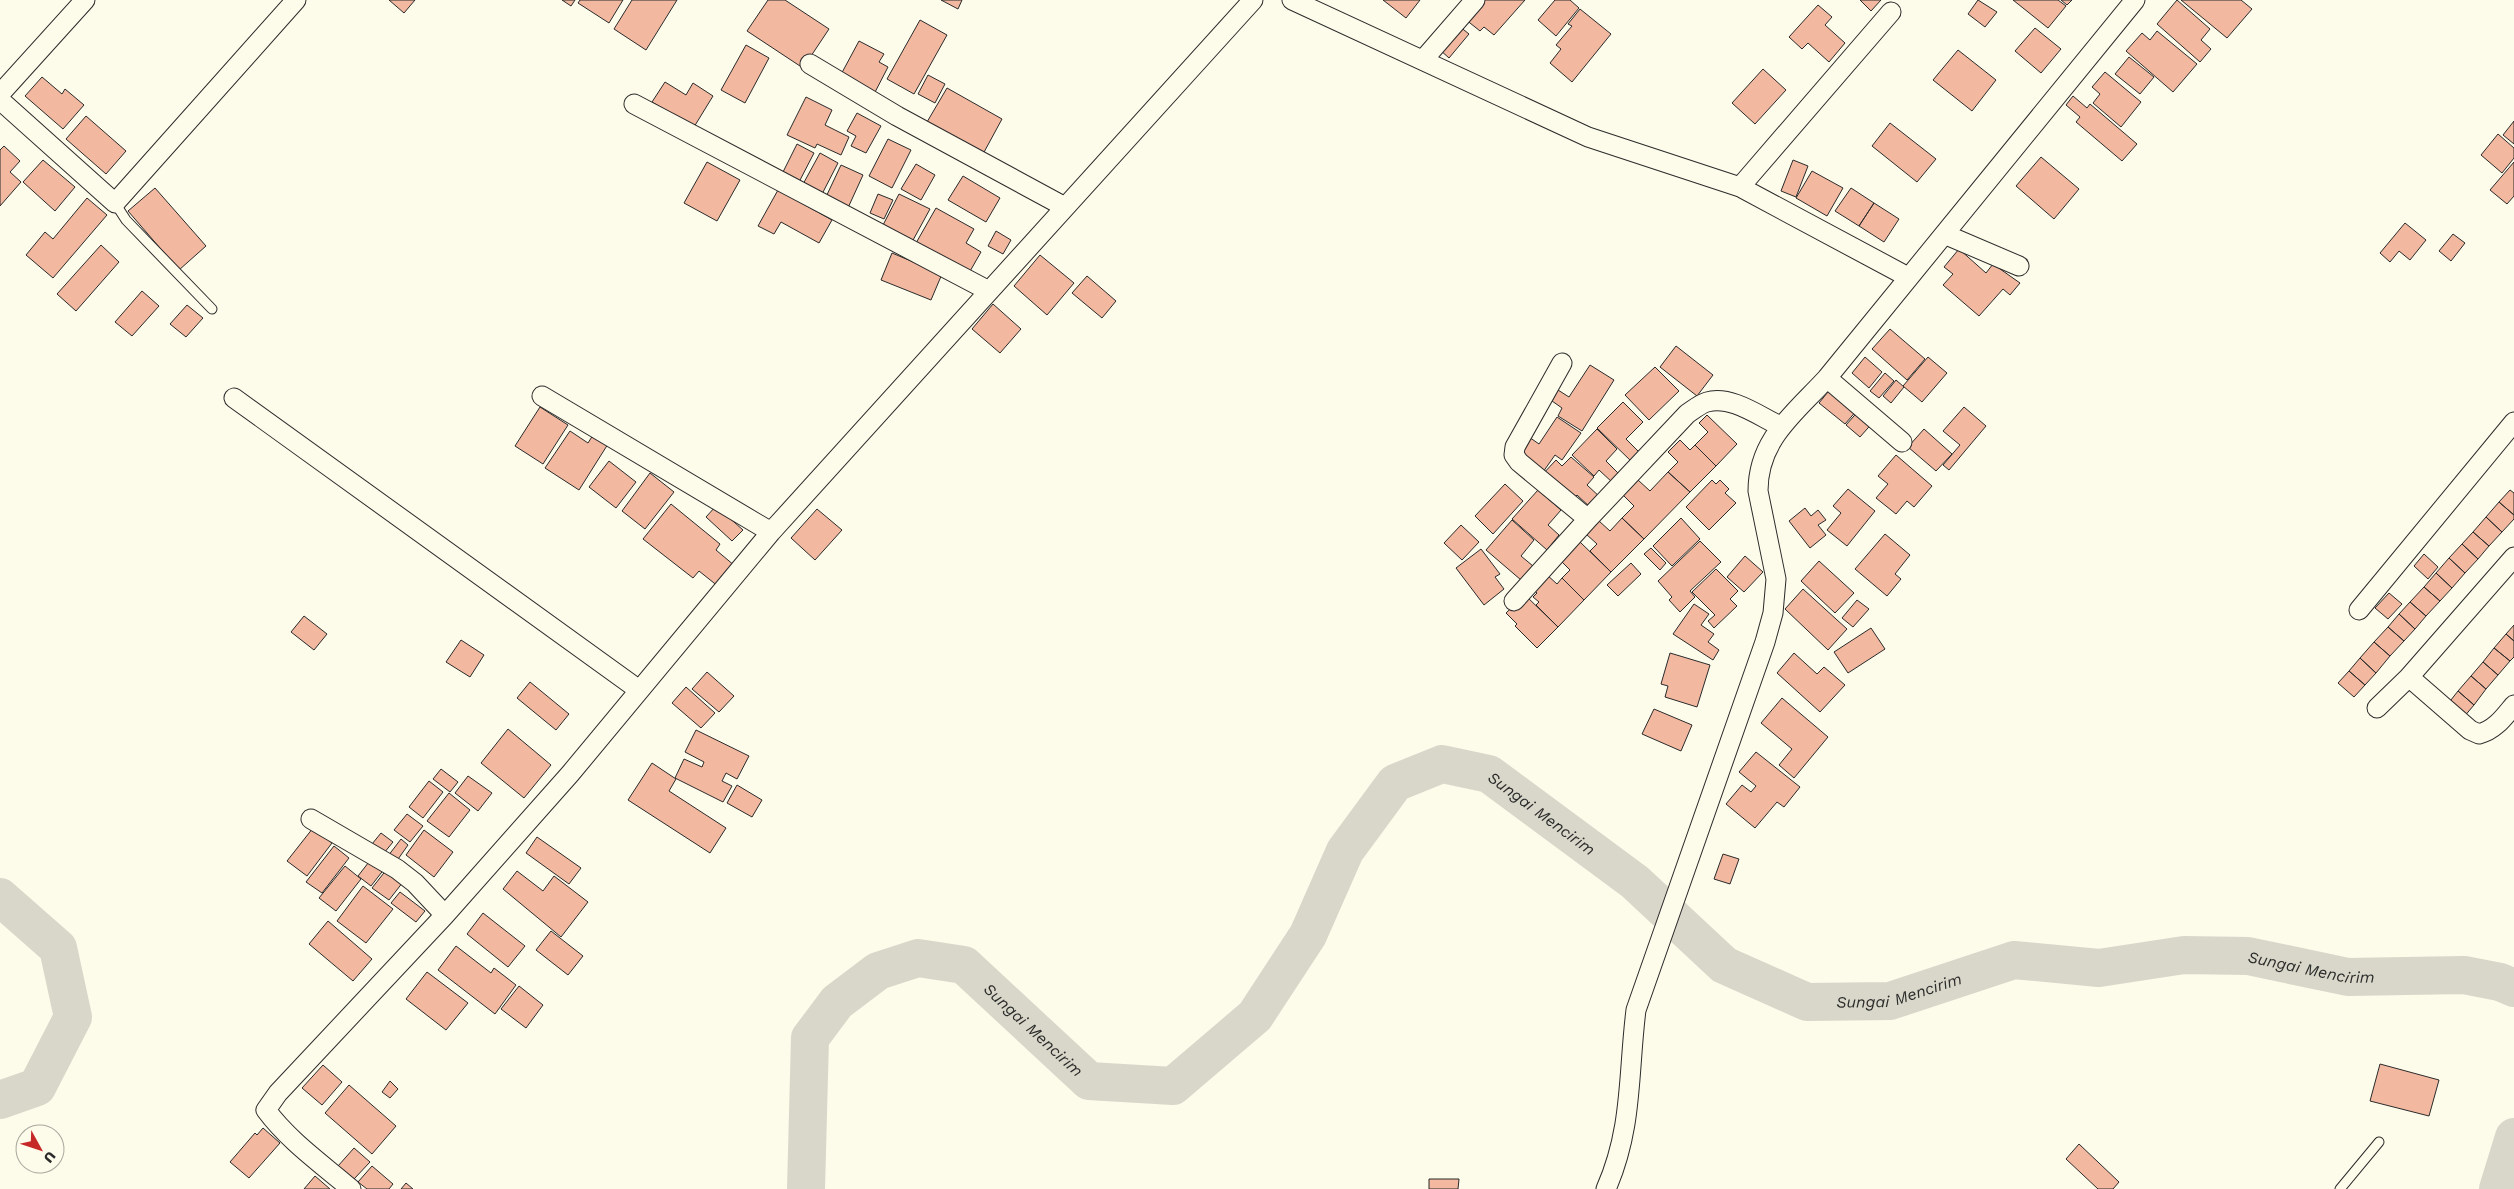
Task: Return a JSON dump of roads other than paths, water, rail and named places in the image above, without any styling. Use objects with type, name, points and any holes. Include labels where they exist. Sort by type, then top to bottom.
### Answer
[{"type":"street","points":[[85,0],[3,104],[115,203],[296,0]]},
{"type":"street","points":[[351,1189],[284,1132],[266,1110],[278,1093],[445,915],[570,774],[771,532],[1253,0]]},
{"type":"street","points":[[1292,0],[1588,137],[1740,187],[1908,276]]},
{"type":"street","points":[[1422,60],[1476,0]]},
{"type":"street","points":[[1606,1189],[1624,1139],[1630,1097],[1636,1010],[1766,642],[1773,613],[1776,579],[1758,490],[1758,476],[1762,456],[1780,426],[1828,378],[1908,276],[2135,0]]},
{"type":"street","points":[[1740,187],[1890,12]]},
{"type":"street","points":[[810,64],[897,116],[1065,207]]},
{"type":"street","points":[[634,104],[989,291]]},
{"type":"street","points":[[1944,234],[2018,266]]},
{"type":"street","points":[[1562,363],[1515,447],[1514,455],[1518,462],[1588,518]]},
{"type":"street","points":[[1828,378],[1902,442]]},
{"type":"street","points":[[542,396],[771,532]]},
{"type":"street","points":[[234,398],[639,690]]},
{"type":"street","points":[[1514,601],[1588,518],[1687,414],[1705,402],[1720,400],[1733,403],[1780,426]]},
{"type":"street","points":[[2359,610],[2514,422]]},
{"type":"street","points":[[2377,708],[2409,677],[2514,557]]},
{"type":"street","points":[[2409,677],[2470,730],[2479,734],[2487,732],[2497,724],[2514,705]]},
{"type":"street","points":[[311,819],[397,869],[415,883],[445,915]]},
{"type":"lane","points":[[115,203],[126,220],[212,309]]},
{"type":"lane","points":[[2340,1189],[2379,1142]]},
{"type":"waterway","name":"Sungai Mencirim","points":[[806,1189],[810,1038],[837,1002],[878,971],[918,958],[964,965],[1089,1081],[1173,1086],[1255,1016],[1308,935],[1345,851],[1395,783],[1442,764],[1489,774],[1635,882],[1724,965],[1807,1002],[1890,1001],[2014,960],[2099,968],[2184,955],[2248,956],[2348,977],[2464,975],[2500,982],[2514,988]]},
{"type":"waterway","name":"Sungai Mencirim","points":[[0,897],[58,948],[73,1017],[37,1087],[0,1100]]},
{"type":"waterway","name":"Sungai Mencirim","points":[[2498,1189],[2514,1137]]}]
